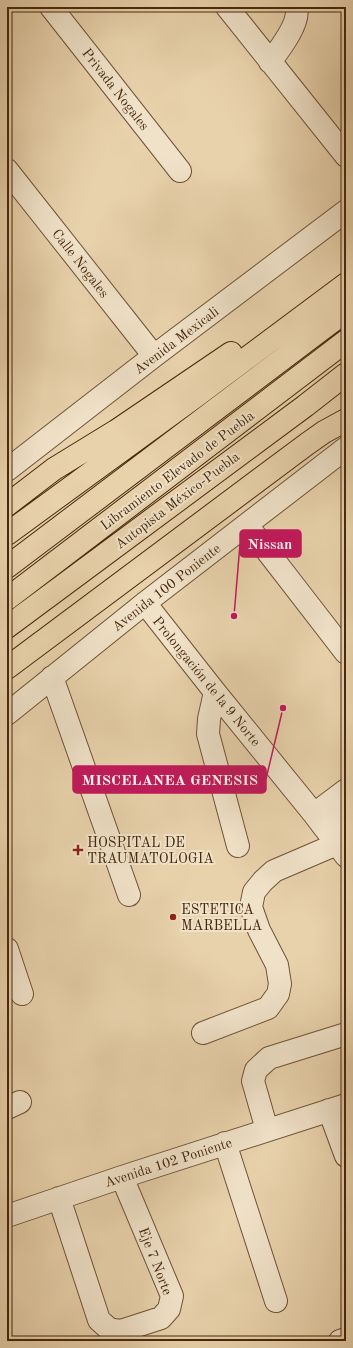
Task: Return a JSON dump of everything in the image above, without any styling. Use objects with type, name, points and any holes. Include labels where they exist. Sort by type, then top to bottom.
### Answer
[{"type":"highway","points":[[7,505],[54,469],[116,431],[303,305],[346,273]]},
{"type":"highway","points":[[7,534],[203,392],[346,284]]},
{"type":"highway","name":"Libramiento Elevado de Puebla","points":[[7,567],[346,311]]},
{"type":"highway","name":"Libramiento Elevado de Puebla","points":[[7,599],[346,341]]},
{"type":"highway","name":"Autopista México-Puebla","points":[[7,627],[346,374]]},
{"type":"highway","points":[[305,406],[346,384]]},
{"type":"highway","points":[[7,668],[307,444],[324,432],[346,420]]},
{"type":"street","name":"Privada Nogales","points":[[52,7],[180,171]]},
{"type":"street","points":[[227,7],[346,156]]},
{"type":"street","points":[[270,62],[292,30],[297,10],[296,7]]},
{"type":"street","name":"Calle Nogales","points":[[7,170],[154,356]]},
{"type":"street","name":"Avenida Mexicali","points":[[7,470],[154,356],[346,211]]},
{"type":"street","name":"Avenida 100 Poniente","points":[[7,714],[145,603],[346,448]]},
{"type":"street","points":[[247,525],[346,653]]},
{"type":"street","name":"Prolongación de la 9 Norte","points":[[145,603],[337,842]]},
{"type":"street","points":[[52,677],[129,895]]},
{"type":"street","points":[[215,692],[209,720],[208,734],[238,846]]},
{"type":"street","points":[[337,842],[346,790]]},
{"type":"street","points":[[203,1033],[268,1008],[278,994],[280,984],[276,965],[259,930],[251,907],[254,892],[263,880],[274,871],[337,842],[346,814]]},
{"type":"street","points":[[7,950],[22,994]]},
{"type":"street","points":[[267,1130],[253,1081],[256,1070],[269,1058],[346,1034]]},
{"type":"street","points":[[338,1107],[346,1156]]},
{"type":"street","name":"Avenida 102 Poniente","points":[[7,1216],[338,1107]]},
{"type":"street","points":[[225,1143],[276,1302]]},
{"type":"street","name":"Eje 7 Norte","points":[[59,1198],[99,1320],[109,1329],[121,1331],[161,1318],[169,1309],[172,1296],[122,1177]]},
{"type":"street","points":[[340,1341],[346,1339]]},
{"type":"place","name":"Nissan","points":[[234,616]]},
{"type":"place","name":"MISCELANEA GENESIS","points":[[283,708]]},
{"type":"place","name":"HOSPITAL DE TRAUMATOLOGIA","points":[[78,850]]},
{"type":"place","name":"ESTETICA MARBELLA","points":[[173,917]]}]
